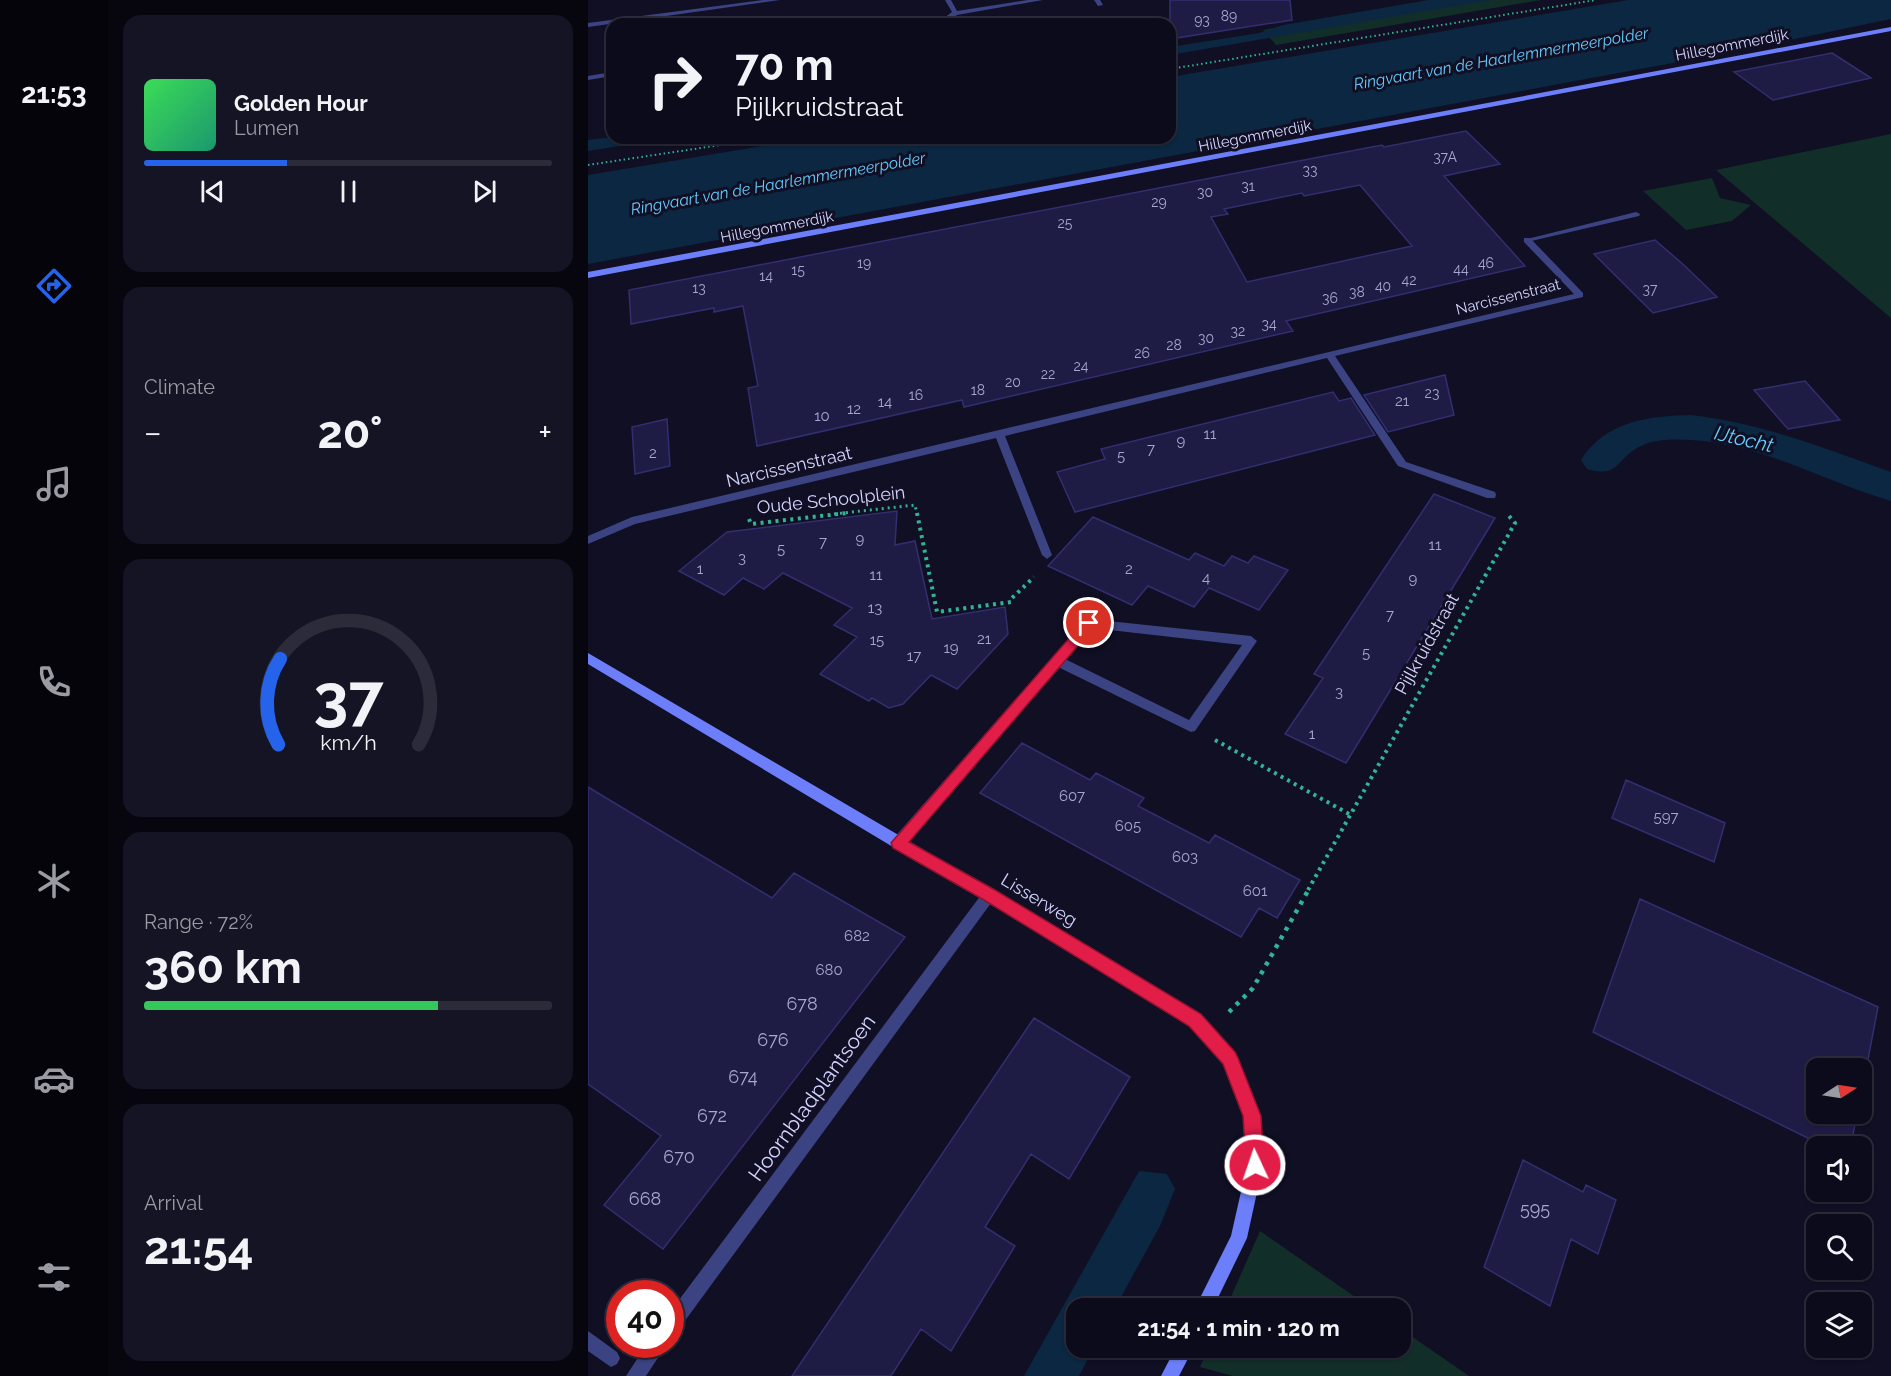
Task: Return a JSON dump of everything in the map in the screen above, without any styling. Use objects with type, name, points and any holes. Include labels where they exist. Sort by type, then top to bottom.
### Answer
[{"type":"street","points":[[633,18],[724,4],[777,0]]},
{"type":"street","points":[[948,0],[955,13]]},
{"type":"street","points":[[948,18],[955,13],[1040,0]]},
{"type":"street","points":[[588,25],[606,22]]},
{"type":"street","name":"Hillegommerdijk","points":[[588,275],[1891,29]]},
{"type":"street","points":[[588,78],[606,75]]},
{"type":"street","name":"Narcissenstraat","points":[[588,540],[632,521],[1580,295],[1527,240],[1636,214]]},
{"type":"street","points":[[1330,356],[1402,464],[1491,495]]},
{"type":"street","points":[[999,434],[1047,555]]},
{"type":"street","points":[[898,843],[1056,660],[1089,623],[1251,641],[1191,727],[1056,660]]},
{"type":"street","name":"Lisserweg","points":[[588,658],[989,895],[1195,1020],[1229,1058],[1252,1116],[1255,1165],[1239,1239],[1209,1298]]},
{"type":"street","name":"Hoornbladplantsoen","points":[[684,1309],[989,895]]},
{"type":"street","points":[[588,1340],[606,1355]]},
{"type":"street","points":[[635,1376],[648,1358]]},
{"type":"street","points":[[1170,1376],[1179,1358]]},
{"type":"path","points":[[1176,68],[1596,0]]},
{"type":"path","points":[[588,165],[723,144]]},
{"type":"path","name":"Pijlkruidstraat","points":[[1207,1034],[1253,988],[1515,523],[1491,495]]},
{"type":"path","name":"Oude Schoolplein","points":[[739,496],[751,524],[915,505],[937,612],[1011,602],[1012,598],[1034,577],[1047,555]]},
{"type":"path","points":[[1191,727],[1351,814]]},
{"type":"green space","points":[[1429,0],[1541,0],[1276,45],[1263,30]]},
{"type":"green space","points":[[1891,134],[1891,318],[1716,170]]},
{"type":"green space","points":[[1712,178],[1720,198],[1751,205],[1732,221],[1686,230],[1643,191]]},
{"type":"green space","points":[[1260,1231],[1357,1298],[1230,1298]]},
{"type":"green space","points":[[1411,1336],[1469,1376],[1233,1376],[1200,1367],[1204,1358],[1411,1358]]},
{"type":"water","points":[[1429,0],[1491,0],[1176,54],[1176,46],[1259,33],[1283,25]]},
{"type":"water","name":"Ringvaart van de Haarlemmermeerpolder","points":[[1628,0],[1891,0],[1891,19],[1727,53],[588,264],[588,175],[774,144],[1176,144],[1176,76]]},
{"type":"water","points":[[606,138],[606,144],[633,144],[588,151],[588,140]]},
{"type":"water","points":[[1139,1171],[1167,1174],[1175,1189],[1160,1226],[1120,1298],[1068,1298]]},
{"type":"water","points":[[1066,1301],[1066,1358],[1088,1358],[1079,1376],[1024,1376]]},
{"type":"building","points":[[1170,0],[1290,0],[1292,20],[1176,38],[1176,18],[1170,18]]},
{"type":"building","points":[[1832,53],[1871,78],[1773,100],[1734,72]]},
{"type":"building","points":[[1466,131],[1500,164],[1444,176],[1525,266],[1286,321],[1293,331],[964,407],[962,400],[757,446],[748,388],[758,386],[743,306],[714,312],[714,308],[631,324],[629,290],[1382,145],[1384,147]],"holes":[[[1360,185],[1412,246],[1247,282],[1211,217],[1228,214],[1224,209],[1302,193],[1304,196]]]},
{"type":"building","points":[[1655,240],[1717,297],[1653,313],[1594,254]]},
{"type":"building","points":[[1445,375],[1454,415],[1388,432],[1364,395]]},
{"type":"building","points":[[1805,381],[1840,420],[1788,429],[1754,390]]},
{"type":"building","points":[[1333,392],[1339,401],[1351,398],[1375,435],[1075,512],[1057,472],[1105,459],[1101,449]]},
{"type":"building","points":[[667,419],[670,466],[635,474],[632,427]]},
{"type":"building","points":[[1434,494],[1495,518],[1346,763],[1285,734],[1323,678],[1314,674]]},
{"type":"building","points":[[897,511],[895,545],[915,541],[932,619],[1005,607],[1008,634],[957,689],[931,675],[903,704],[889,708],[872,698],[869,701],[820,674],[857,637],[834,625],[852,608],[783,573],[764,589],[743,578],[724,595],[679,571],[727,532]]},
{"type":"building","points":[[1093,517],[1189,560],[1195,553],[1224,566],[1232,556],[1248,563],[1254,556],[1288,570],[1259,610],[1209,588],[1194,607],[1148,586],[1132,605],[1048,566]]},
{"type":"building","points":[[1022,743],[1090,780],[1096,773],[1144,798],[1138,806],[1209,843],[1215,835],[1300,880],[1277,918],[1259,908],[1241,937],[980,793]]},
{"type":"building","points":[[1626,780],[1725,823],[1714,862],[1612,818]]},
{"type":"building","points":[[588,787],[772,898],[794,873],[905,937],[663,1249],[604,1205],[661,1136],[588,1084]]},
{"type":"building","points":[[1640,899],[1878,1007],[1868,1058],[1806,1058],[1806,1124],[1855,1124],[1853,1136],[1806,1137],[1593,1032]]},
{"type":"building","points":[[1034,1018],[1130,1077],[1069,1179],[1031,1154],[985,1227],[1015,1246],[951,1351],[921,1329],[891,1376],[792,1376]]},
{"type":"building","points":[[1523,1160],[1583,1192],[1586,1185],[1616,1200],[1598,1254],[1571,1239],[1550,1306],[1484,1267]]},
{"type":"waterway","name":"IJtocht","points":[[1601,460],[1618,443],[1629,436],[1659,428],[1691,427],[1761,440],[1891,487]]},
{"type":"route","points":[[1089,623],[898,843],[989,895],[1195,1020],[1229,1058],[1252,1116],[1255,1165]]}]
